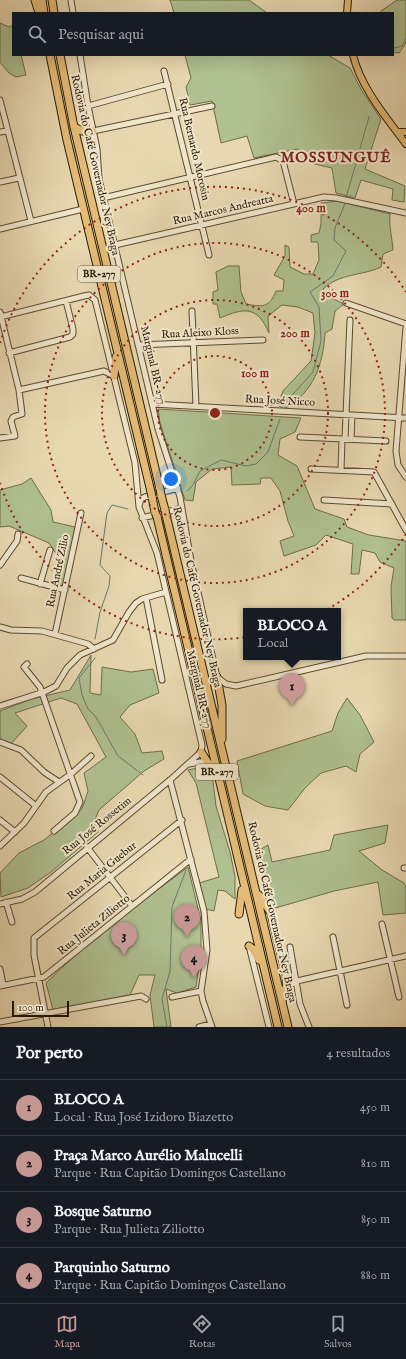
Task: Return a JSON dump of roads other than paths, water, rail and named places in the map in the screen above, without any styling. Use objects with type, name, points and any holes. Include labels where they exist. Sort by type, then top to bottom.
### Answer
[{"type":"highway","points":[[35,0],[39,12]]},
{"type":"highway","points":[[42,0],[44,12]]},
{"type":"highway","points":[[52,0],[54,12]]},
{"type":"highway","name":"Rodovia do Café Governador Ney Braga","points":[[49,56],[83,209],[278,1027]]},
{"type":"highway","name":"Rodovia do Café Governador Ney Braga","points":[[60,56],[74,127],[288,1027]]},
{"type":"highway","points":[[74,127],[82,131],[93,131]]},
{"type":"highway","points":[[114,376],[117,351]]},
{"type":"highway","points":[[217,677],[221,698],[222,751]]},
{"type":"highway","points":[[201,752],[219,778]]},
{"type":"highway","points":[[239,914],[242,895],[241,872]]},
{"type":"highway","points":[[256,890],[269,910]]},
{"type":"highway","points":[[249,946],[257,954],[268,987]]},
{"type":"highway","points":[[282,1001],[286,987]]},
{"type":"main road","points":[[347,12],[348,0]]},
{"type":"main road","points":[[353,56],[365,84],[406,144]]},
{"type":"main road","points":[[397,132],[406,132]]},
{"type":"street","points":[[71,0],[73,12]]},
{"type":"street","name":"Marginal BR-277","points":[[80,56],[97,149],[97,171],[160,437],[178,488],[192,568],[217,677]]},
{"type":"street","name":"Rua Bernardo Morosin","points":[[164,71],[209,255]]},
{"type":"street","points":[[88,106],[168,84]]},
{"type":"street","points":[[0,100],[31,221]]},
{"type":"street","points":[[93,131],[175,112],[212,106]]},
{"type":"street","points":[[0,132],[7,131]]},
{"type":"street","points":[[103,198],[274,158],[280,158],[284,163],[294,204]]},
{"type":"street","points":[[0,182],[19,178]]},
{"type":"street","name":"Rua Marcos Andreatta","points":[[114,245],[324,197],[346,200],[406,213]]},
{"type":"street","points":[[0,229],[83,209]]},
{"type":"street","name":"Marginal BR-277","points":[[0,316],[89,296],[95,300],[135,463],[139,507],[142,518],[154,545],[166,592],[202,745],[201,752]]},
{"type":"street","points":[[9,353],[70,337],[73,334],[73,329],[66,301]]},
{"type":"street","points":[[346,303],[406,326],[396,455],[400,468],[406,476]]},
{"type":"street","points":[[192,311],[196,406]]},
{"type":"street","points":[[0,316],[18,390],[22,414],[13,418],[11,421],[15,436],[0,438]]},
{"type":"street","points":[[341,470],[350,320]]},
{"type":"street","name":"Rua Aleixo Kloss","points":[[138,345],[263,340]]},
{"type":"street","points":[[18,390],[104,371],[114,376]]},
{"type":"street","name":"Rua José Nicco","points":[[152,404],[406,418]]},
{"type":"street","points":[[351,439],[352,415]]},
{"type":"street","points":[[300,437],[386,441]]},
{"type":"street","points":[[311,469],[376,473],[406,530]]},
{"type":"street","points":[[139,507],[141,499],[145,497],[178,488]]},
{"type":"street","points":[[324,500],[392,504]]},
{"type":"street","points":[[142,518],[182,508]]},
{"type":"street","name":"Rua André Zilio","points":[[55,634],[81,513]]},
{"type":"street","points":[[0,565],[17,540],[18,534]]},
{"type":"street","points":[[40,584],[50,550]]},
{"type":"street","points":[[21,578],[65,590]]},
{"type":"street","points":[[0,706],[56,686],[72,662],[113,640],[129,612],[136,604],[146,598],[166,592]]},
{"type":"street","points":[[146,598],[162,680]]},
{"type":"street","points":[[0,627],[11,630],[36,630],[55,634],[88,644],[94,649]]},
{"type":"street","points":[[221,698],[224,690],[229,686],[240,685],[366,656],[406,656]]},
{"type":"street","points":[[27,664],[24,667],[40,687],[42,692],[80,802],[79,807],[67,821],[54,831]]},
{"type":"street","points":[[217,677],[229,686]]},
{"type":"street","points":[[0,742],[21,750],[44,772],[59,782]]},
{"type":"street","name":"Rua José Rossetim","points":[[0,904],[22,899],[35,892],[87,847],[170,780],[201,752]]},
{"type":"street","points":[[0,846],[31,815],[46,792],[71,774],[91,756]]},
{"type":"street","points":[[188,764],[206,761]]},
{"type":"street","points":[[0,777],[36,806]]},
{"type":"street","points":[[170,780],[182,820],[204,911],[207,935],[207,950],[201,991],[212,1025],[199,1027]]},
{"type":"street","points":[[0,820],[14,832]]},
{"type":"street","name":"Rua Maria Guebur","points":[[39,979],[34,955],[34,938],[182,820]]},
{"type":"street","points":[[87,847],[132,906]]},
{"type":"street","name":"Rua Julieta Ziliotto","points":[[1,986],[39,979],[64,962],[191,859]]},
{"type":"street","points":[[6,902],[12,922]]},
{"type":"street","points":[[269,910],[285,975],[286,987],[297,981],[406,956]]},
{"type":"street","points":[[382,924],[399,997]]},
{"type":"street","points":[[332,937],[348,1005]]},
{"type":"street","points":[[249,946],[269,1027]]},
{"type":"street","points":[[290,948],[300,1004],[309,1027]]},
{"type":"street","points":[[0,970],[1,986]]},
{"type":"street","points":[[285,975],[297,981]]},
{"type":"street","points":[[39,979],[48,1027]]},
{"type":"street","points":[[172,997],[201,991]]},
{"type":"street","points":[[0,1022],[141,996],[146,998]]},
{"type":"waterway","points":[[394,48],[402,46],[406,38]]},
{"type":"waterway","points":[[346,198],[369,117]]},
{"type":"waterway","points":[[286,402],[313,372],[321,341],[319,307],[310,292],[333,276],[346,251],[334,240],[335,228],[346,201]]},
{"type":"waterway","points":[[187,491],[193,485],[200,471],[221,460],[246,466],[256,464],[268,452],[280,419]]},
{"type":"waterway","points":[[95,639],[100,612],[109,586],[110,576],[100,565],[107,513],[112,505],[128,509]]},
{"type":"waterway","points":[[95,658],[79,678],[82,695],[88,709],[96,717],[118,756],[143,775]]},
{"type":"waterway","points":[[167,1027],[162,999],[170,971],[172,907],[186,870]]},
{"type":"place","name":"BLOCO A","points":[[292,706]]},
{"type":"place","name":"Praça Marco Aurélio Malucelli","points":[[187,937]]},
{"type":"place","name":"Bosque Saturno","points":[[124,955]]},
{"type":"place","name":"Parquinho Saturno","points":[[194,978]]},
{"type":"district","name":"MOSSUNGUÊ","points":[[336,157]]}]
